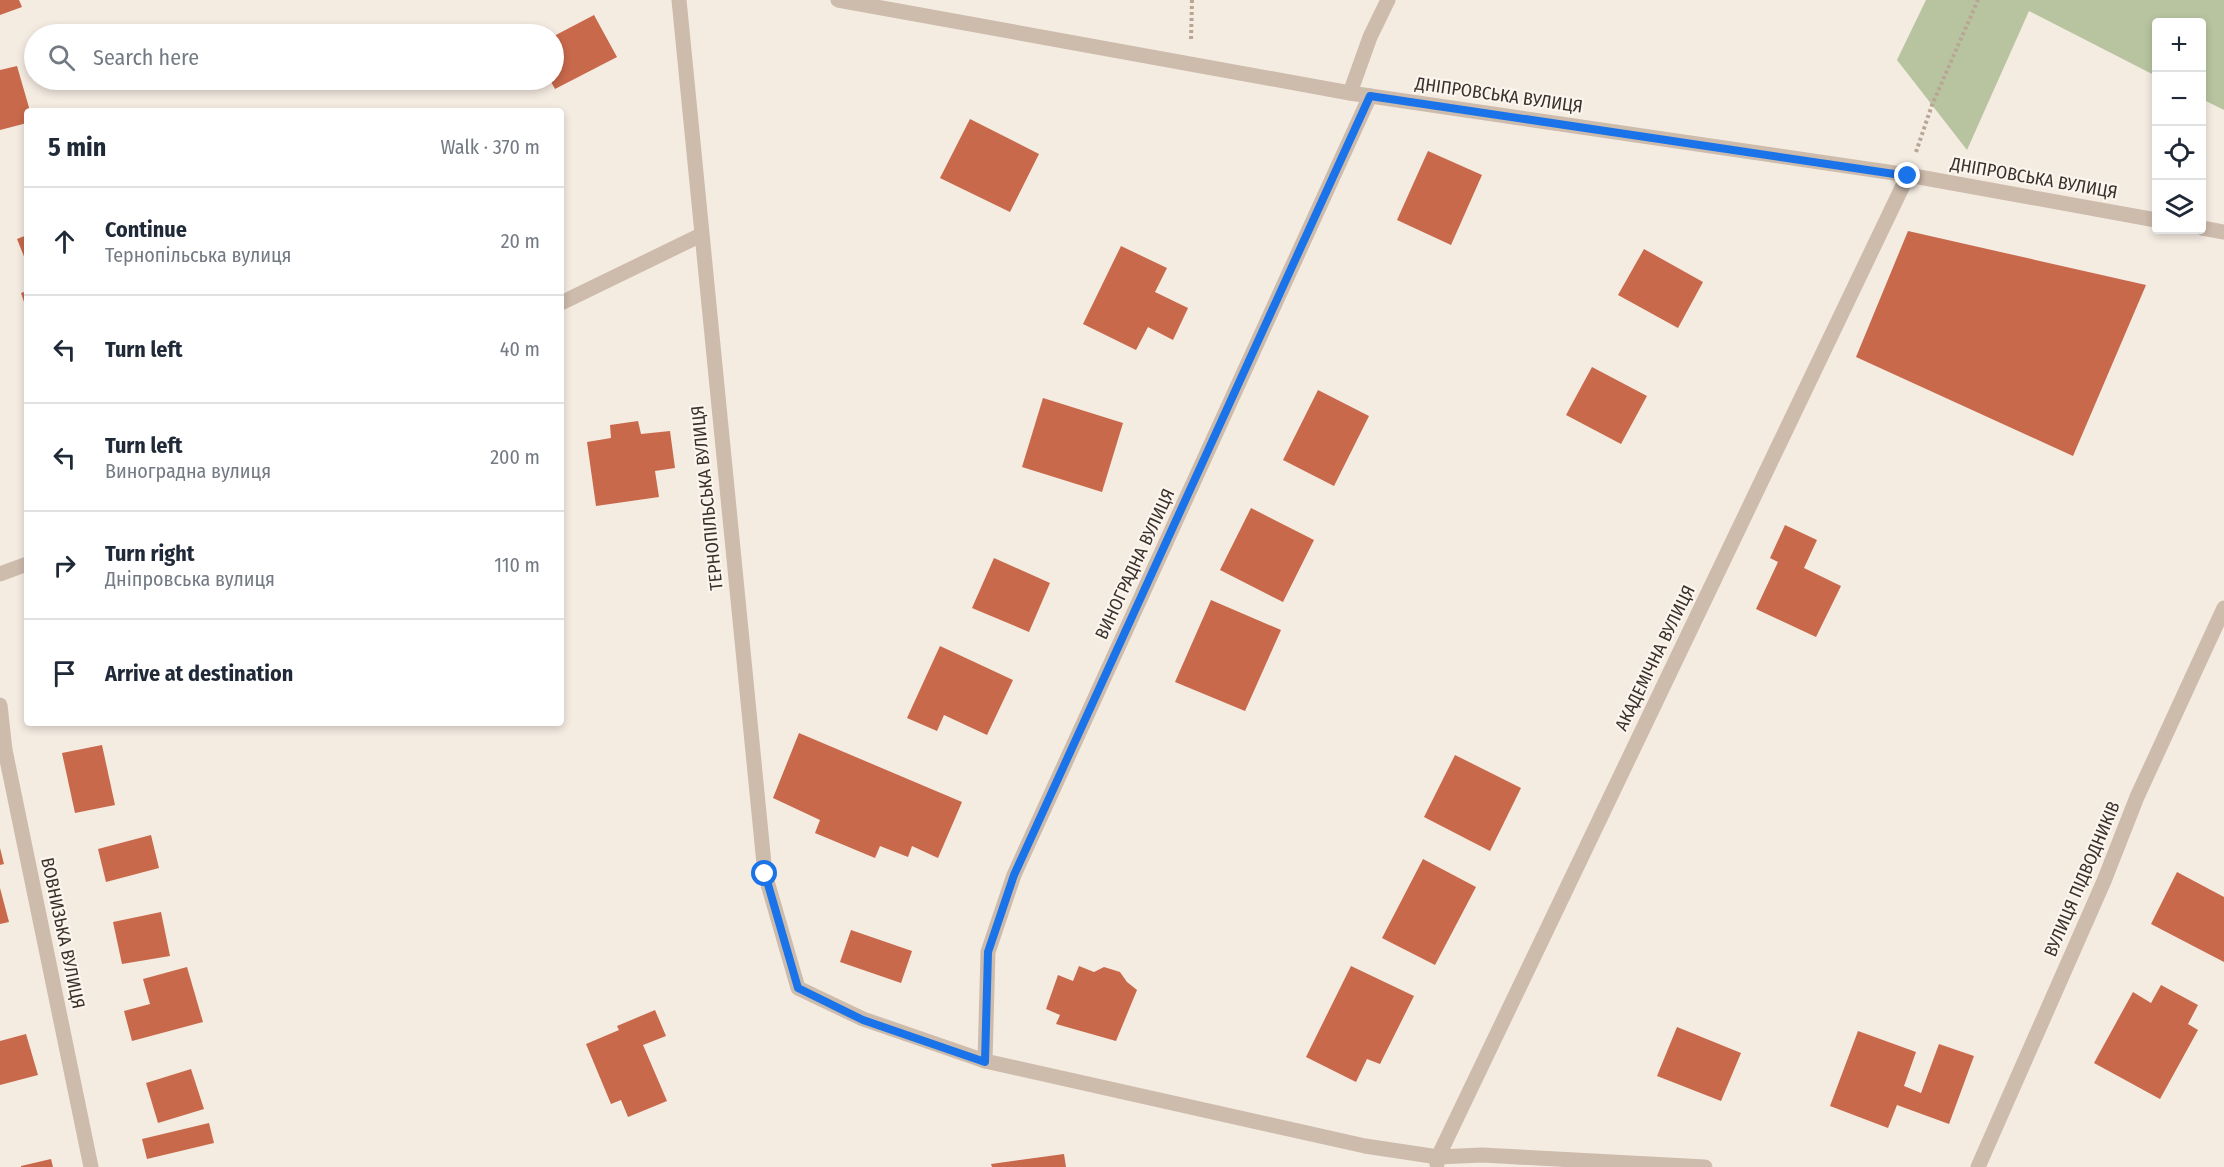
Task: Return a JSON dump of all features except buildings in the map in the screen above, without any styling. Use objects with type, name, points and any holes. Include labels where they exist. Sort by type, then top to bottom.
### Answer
[{"type":"street","name":"ТЕРНОПІЛЬСЬКА ВУЛИЦЯ","points":[[679,0],[765,874],[798,988],[863,1020],[985,1062]]},
{"type":"street","name":"ДНІПРОВСЬКА ВУЛИЦЯ","points":[[838,0],[1350,93],[1908,176],[2152,219]]},
{"type":"street","points":[[1350,93],[1370,36],[1388,0]]},
{"type":"street","name":"ВИНОГРАДНА ВУЛИЦЯ","points":[[985,1062],[988,952],[1014,875],[1370,96]]},
{"type":"street","name":"АКАДЕМІЧНА ВУЛИЦЯ","points":[[1437,1162],[1908,176]]},
{"type":"street","points":[[2206,229],[2224,232]]},
{"type":"street","points":[[564,302],[701,235]]},
{"type":"street","points":[[0,574],[24,565]]},
{"type":"street","name":"ВУЛИЦЯ ПІДВОДНИКІВ","points":[[1978,1167],[2104,881],[2137,797],[2224,608]]},
{"type":"street","name":"ВОВНИЗЬКА ВУЛИЦЯ","points":[[0,705],[3,751],[91,1167]]},
{"type":"street","points":[[985,1062],[1437,1162],[1482,1155],[1705,1167]]},
{"type":"path","points":[[1191,64],[1192,0]]},
{"type":"path","points":[[1908,176],[1932,105],[1978,0]]},
{"type":"green space","points":[[1926,0],[2224,0],[2224,110],[2206,101],[2206,18],[2152,18],[2152,74],[2029,11],[1967,150],[1897,60]]},
{"type":"route","points":[[765,874],[798,988],[863,1020],[985,1062],[988,952],[1014,875],[1370,96],[1908,176]]}]
